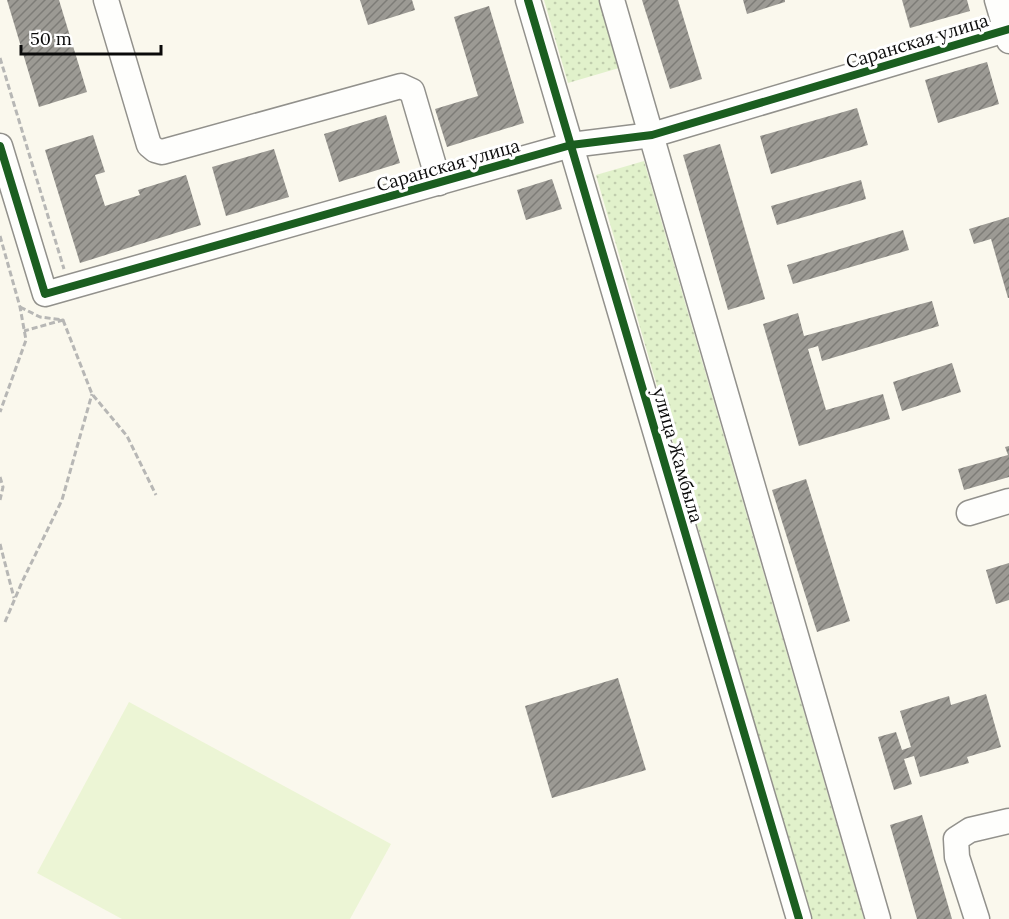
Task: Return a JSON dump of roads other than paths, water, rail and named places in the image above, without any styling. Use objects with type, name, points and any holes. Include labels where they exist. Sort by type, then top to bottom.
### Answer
[{"type":"street","points":[[106,0],[149,145],[155,150],[162,152],[401,86],[412,91],[439,183]]},
{"type":"street","name":"улица Жамбыла","points":[[528,0],[799,919]]},
{"type":"street","points":[[612,0],[878,919]]},
{"type":"street","name":"Саранская улица","points":[[0,146],[45,294],[571,146],[652,135],[1008,34],[997,0]]},
{"type":"street","points":[[969,513],[1009,501]]},
{"type":"street","points":[[977,919],[957,857],[956,838],[969,830],[1009,821]]}]
